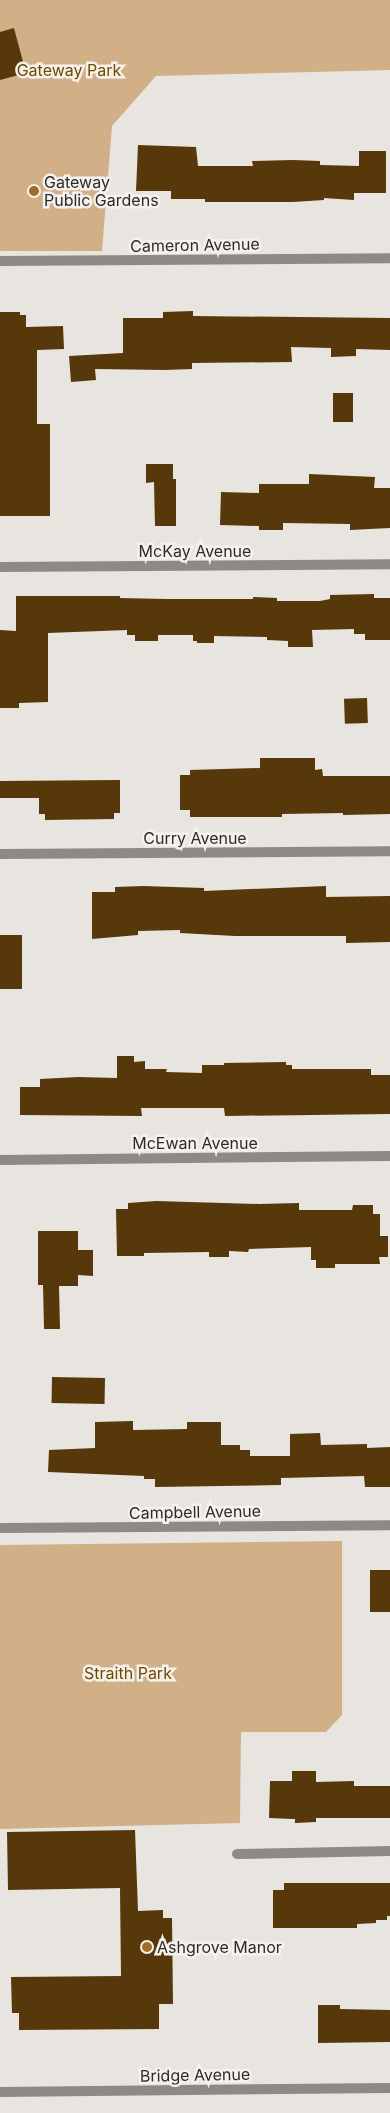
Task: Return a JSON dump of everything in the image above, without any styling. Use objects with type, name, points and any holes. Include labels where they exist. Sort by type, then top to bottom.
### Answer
[{"type":"street","name":"Cameron Avenue","points":[[0,262],[390,258]]},
{"type":"street","name":"McKay Avenue","points":[[0,567],[390,564]]},
{"type":"street","name":"Curry Avenue","points":[[0,854],[390,852]]},
{"type":"street","name":"McEwan Avenue","points":[[0,1160],[390,1156]]},
{"type":"street","name":"Campbell Avenue","points":[[0,1528],[390,1525]]},
{"type":"street","points":[[237,1854],[390,1851]]},
{"type":"street","name":"Bridge Avenue","points":[[0,2092],[390,2088]]},
{"type":"green space","name":"Gateway Park","points":[[0,0],[390,0],[390,70],[156,76],[112,126],[102,251],[0,251]]},
{"type":"green space","name":"Straith Park","points":[[342,1541],[342,1715],[326,1732],[241,1732],[240,1823],[0,1829],[0,1545]]},
{"type":"building","points":[[14,28],[26,73],[0,80],[0,32]]},
{"type":"building","points":[[138,145],[196,147],[198,166],[253,166],[252,161],[293,160],[320,161],[320,165],[359,166],[359,151],[386,151],[386,193],[354,193],[354,200],[324,198],[324,200],[293,202],[205,202],[205,199],[171,199],[171,191],[136,191]]},
{"type":"building","points":[[193,311],[193,316],[390,318],[390,350],[356,349],[356,356],[331,357],[331,348],[291,347],[292,362],[192,363],[192,369],[165,370],[95,369],[96,380],[71,382],[69,356],[123,353],[123,318],[163,318],[163,312]]},
{"type":"building","points":[[0,312],[20,312],[20,315],[26,315],[26,327],[63,326],[64,349],[37,350],[37,424],[50,424],[50,516],[0,516]]},
{"type":"building","points":[[333,393],[353,393],[353,422],[333,422]]},
{"type":"building","points":[[146,464],[173,464],[173,479],[176,479],[176,526],[155,526],[154,482],[146,483]]},
{"type":"building","points":[[309,474],[375,477],[374,488],[390,488],[390,528],[350,530],[350,524],[283,523],[283,530],[259,530],[259,526],[220,525],[221,492],[259,493],[259,484],[309,484]]},
{"type":"building","points":[[374,594],[374,598],[390,598],[390,640],[365,640],[365,634],[354,634],[354,629],[312,630],[313,647],[288,647],[288,641],[267,640],[267,637],[214,636],[214,643],[197,643],[197,641],[193,641],[193,635],[158,635],[158,641],[135,641],[135,635],[127,635],[127,630],[48,633],[48,702],[19,703],[19,708],[0,708],[0,630],[16,631],[16,596],[120,596],[120,598],[166,599],[253,599],[253,597],[277,598],[277,601],[320,601],[330,599],[330,595]]},
{"type":"building","points":[[367,698],[368,723],[345,724],[344,699]]},
{"type":"building","points":[[260,758],[315,758],[315,770],[322,769],[323,776],[390,776],[390,814],[343,815],[343,813],[282,814],[282,817],[190,817],[190,810],[180,810],[180,775],[190,775],[190,770],[260,768]]},
{"type":"building","points":[[120,780],[120,813],[114,813],[114,819],[45,820],[45,814],[39,814],[39,798],[0,798],[0,781]]},
{"type":"building","points":[[326,886],[326,897],[390,896],[390,942],[346,943],[346,936],[235,936],[180,933],[180,930],[138,931],[138,935],[92,939],[92,892],[115,892],[115,887],[204,888],[204,891]]},
{"type":"building","points":[[0,935],[22,935],[22,989],[0,989]]},
{"type":"building","points":[[117,1056],[134,1056],[134,1062],[145,1061],[145,1069],[167,1069],[166,1072],[202,1073],[202,1065],[224,1065],[224,1063],[286,1062],[286,1065],[292,1065],[292,1069],[371,1069],[371,1075],[390,1075],[390,1114],[225,1116],[224,1108],[141,1108],[142,1116],[20,1115],[20,1087],[40,1087],[40,1079],[78,1077],[117,1078]]},
{"type":"building","points":[[156,1201],[260,1204],[299,1203],[299,1210],[352,1210],[353,1205],[373,1205],[373,1214],[380,1214],[380,1236],[388,1236],[388,1257],[379,1257],[380,1264],[335,1264],[335,1268],[316,1268],[316,1260],[311,1260],[311,1247],[249,1249],[248,1252],[229,1251],[229,1257],[209,1257],[209,1252],[144,1253],[144,1256],[117,1256],[116,1209],[128,1209],[128,1203]]},
{"type":"building","points":[[38,1231],[78,1231],[78,1250],[93,1250],[93,1276],[78,1275],[78,1286],[59,1286],[60,1329],[44,1329],[43,1285],[38,1285]]},
{"type":"building","points":[[52,1377],[105,1378],[105,1404],[52,1403]]},
{"type":"building","points":[[133,1421],[133,1430],[187,1429],[187,1422],[221,1422],[221,1445],[240,1445],[240,1450],[250,1450],[250,1456],[290,1456],[290,1434],[320,1433],[321,1445],[367,1444],[367,1448],[390,1447],[390,1487],[365,1487],[364,1476],[281,1478],[281,1485],[155,1487],[155,1479],[144,1479],[144,1476],[48,1472],[49,1450],[95,1448],[95,1422]]},
{"type":"building","points":[[370,1570],[390,1570],[390,1612],[370,1612]]},
{"type":"building","points":[[292,1771],[316,1771],[316,1782],[354,1781],[354,1786],[390,1786],[390,1818],[316,1818],[316,1822],[295,1823],[295,1819],[269,1818],[270,1781],[292,1781]]},
{"type":"building","points":[[135,1830],[138,1911],[163,1910],[163,1918],[172,1918],[173,2004],[159,2004],[159,2029],[19,2030],[19,2013],[12,2013],[11,1977],[121,1976],[120,1888],[8,1890],[7,1832]]},
{"type":"building","points":[[284,1883],[390,1883],[390,1916],[387,1916],[387,1920],[376,1920],[376,1923],[357,1924],[357,1928],[273,1928],[273,1890],[284,1890]]},
{"type":"building","points":[[318,2005],[340,2005],[340,2009],[390,2010],[390,2042],[318,2043]]},
{"type":"place","name":"Gateway Public Gardens","points":[[34,191]]},
{"type":"place","name":"Ashgrove Manor","points":[[147,1947]]}]
